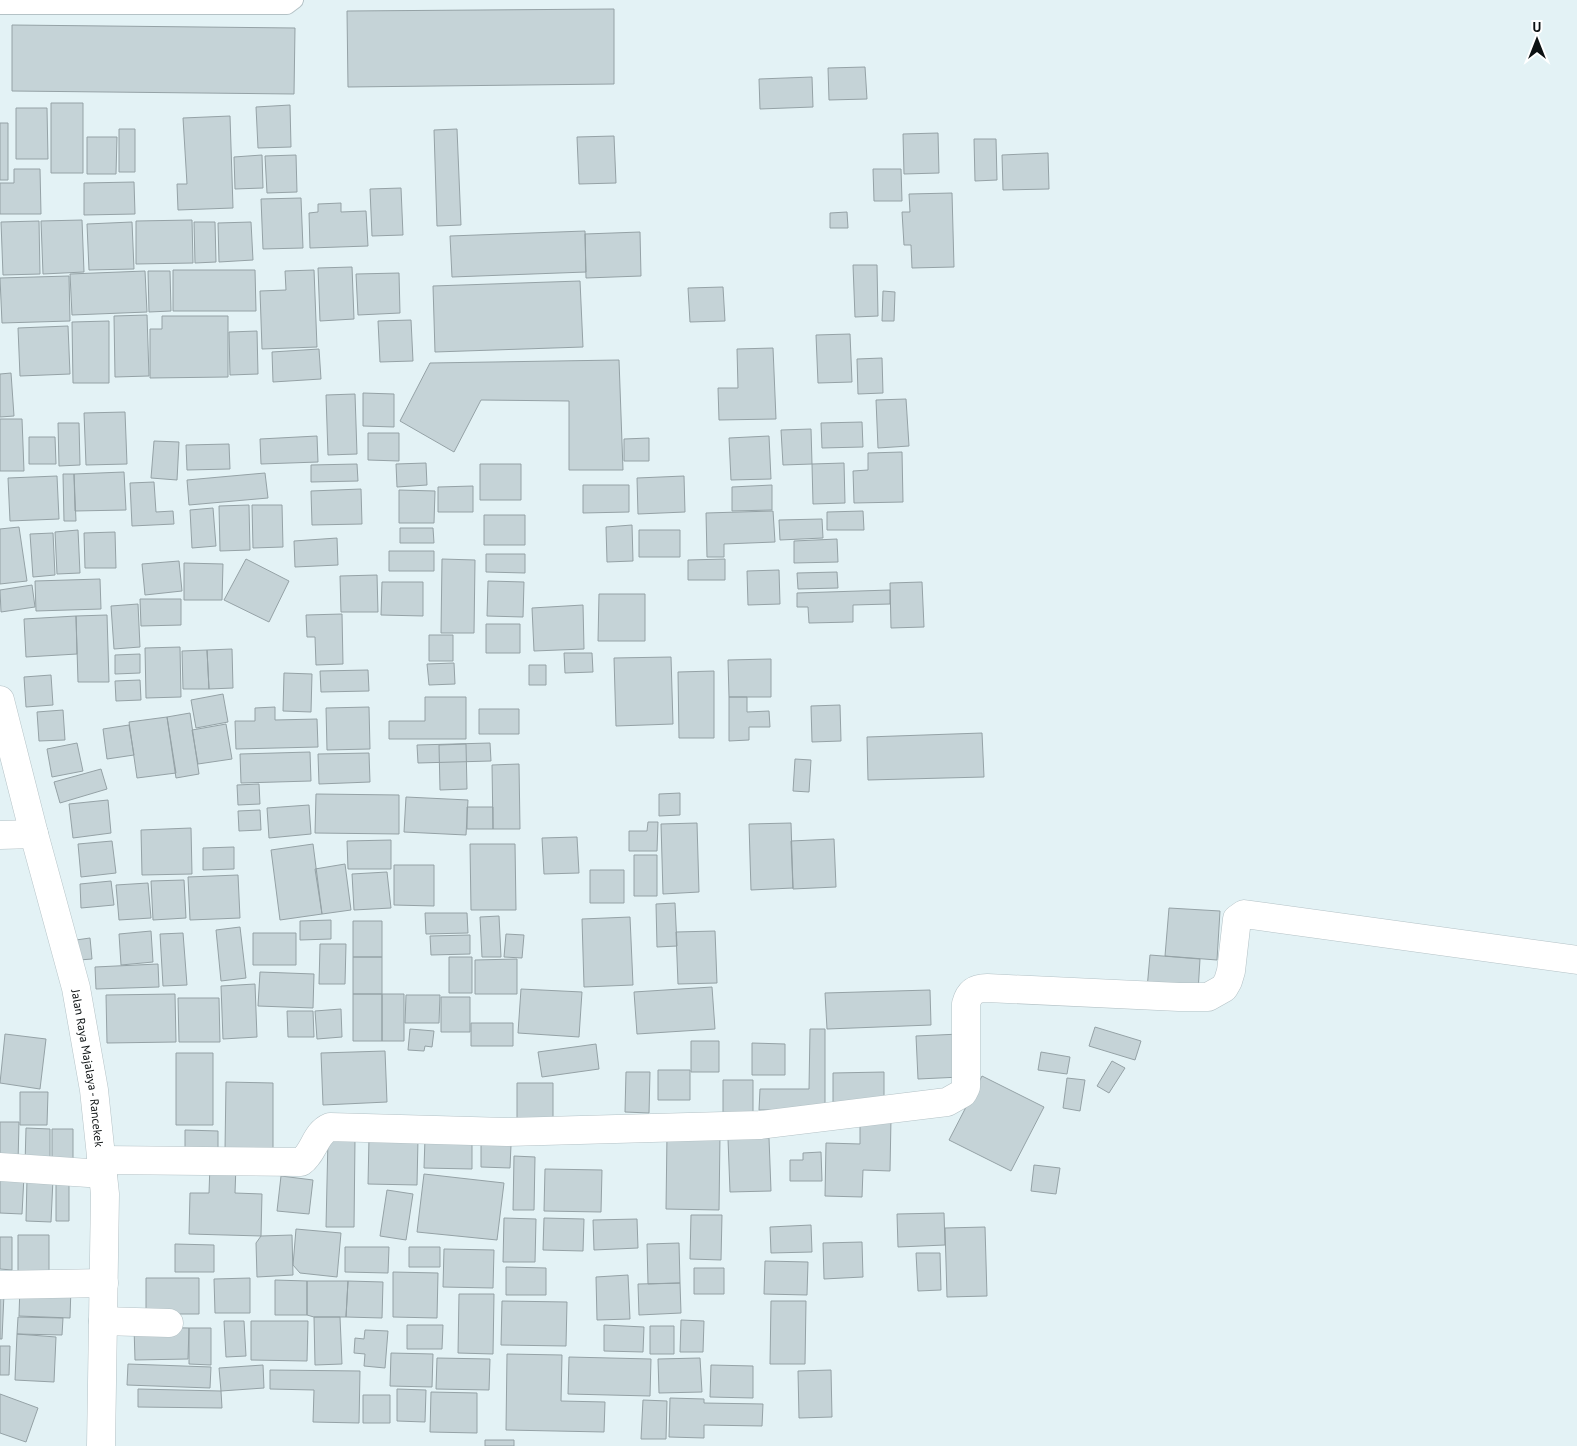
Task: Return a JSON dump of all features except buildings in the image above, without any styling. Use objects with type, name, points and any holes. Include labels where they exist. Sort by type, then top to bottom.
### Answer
[{"type":"street","name":"Jalan Raya Majalaya - Rancekek","points":[[0,700],[76,988],[94,1090],[105,1194],[101,1446]]},
{"type":"street","points":[[0,835],[34,834]]},
{"type":"street","points":[[0,1167],[102,1167],[301,1162],[306,1158],[321,1132],[330,1126],[507,1132],[751,1125],[947,1102],[963,1093],[966,1086],[966,1004],[974,990],[987,988],[1179,997],[1208,996],[1224,988],[1228,981],[1231,971],[1237,919],[1244,914],[1577,960]]},
{"type":"street","points":[[0,1285],[104,1283]]},
{"type":"street","points":[[103,1321],[169,1323]]},
{"type":"lane","points":[[0,6],[287,6],[295,0]]}]
